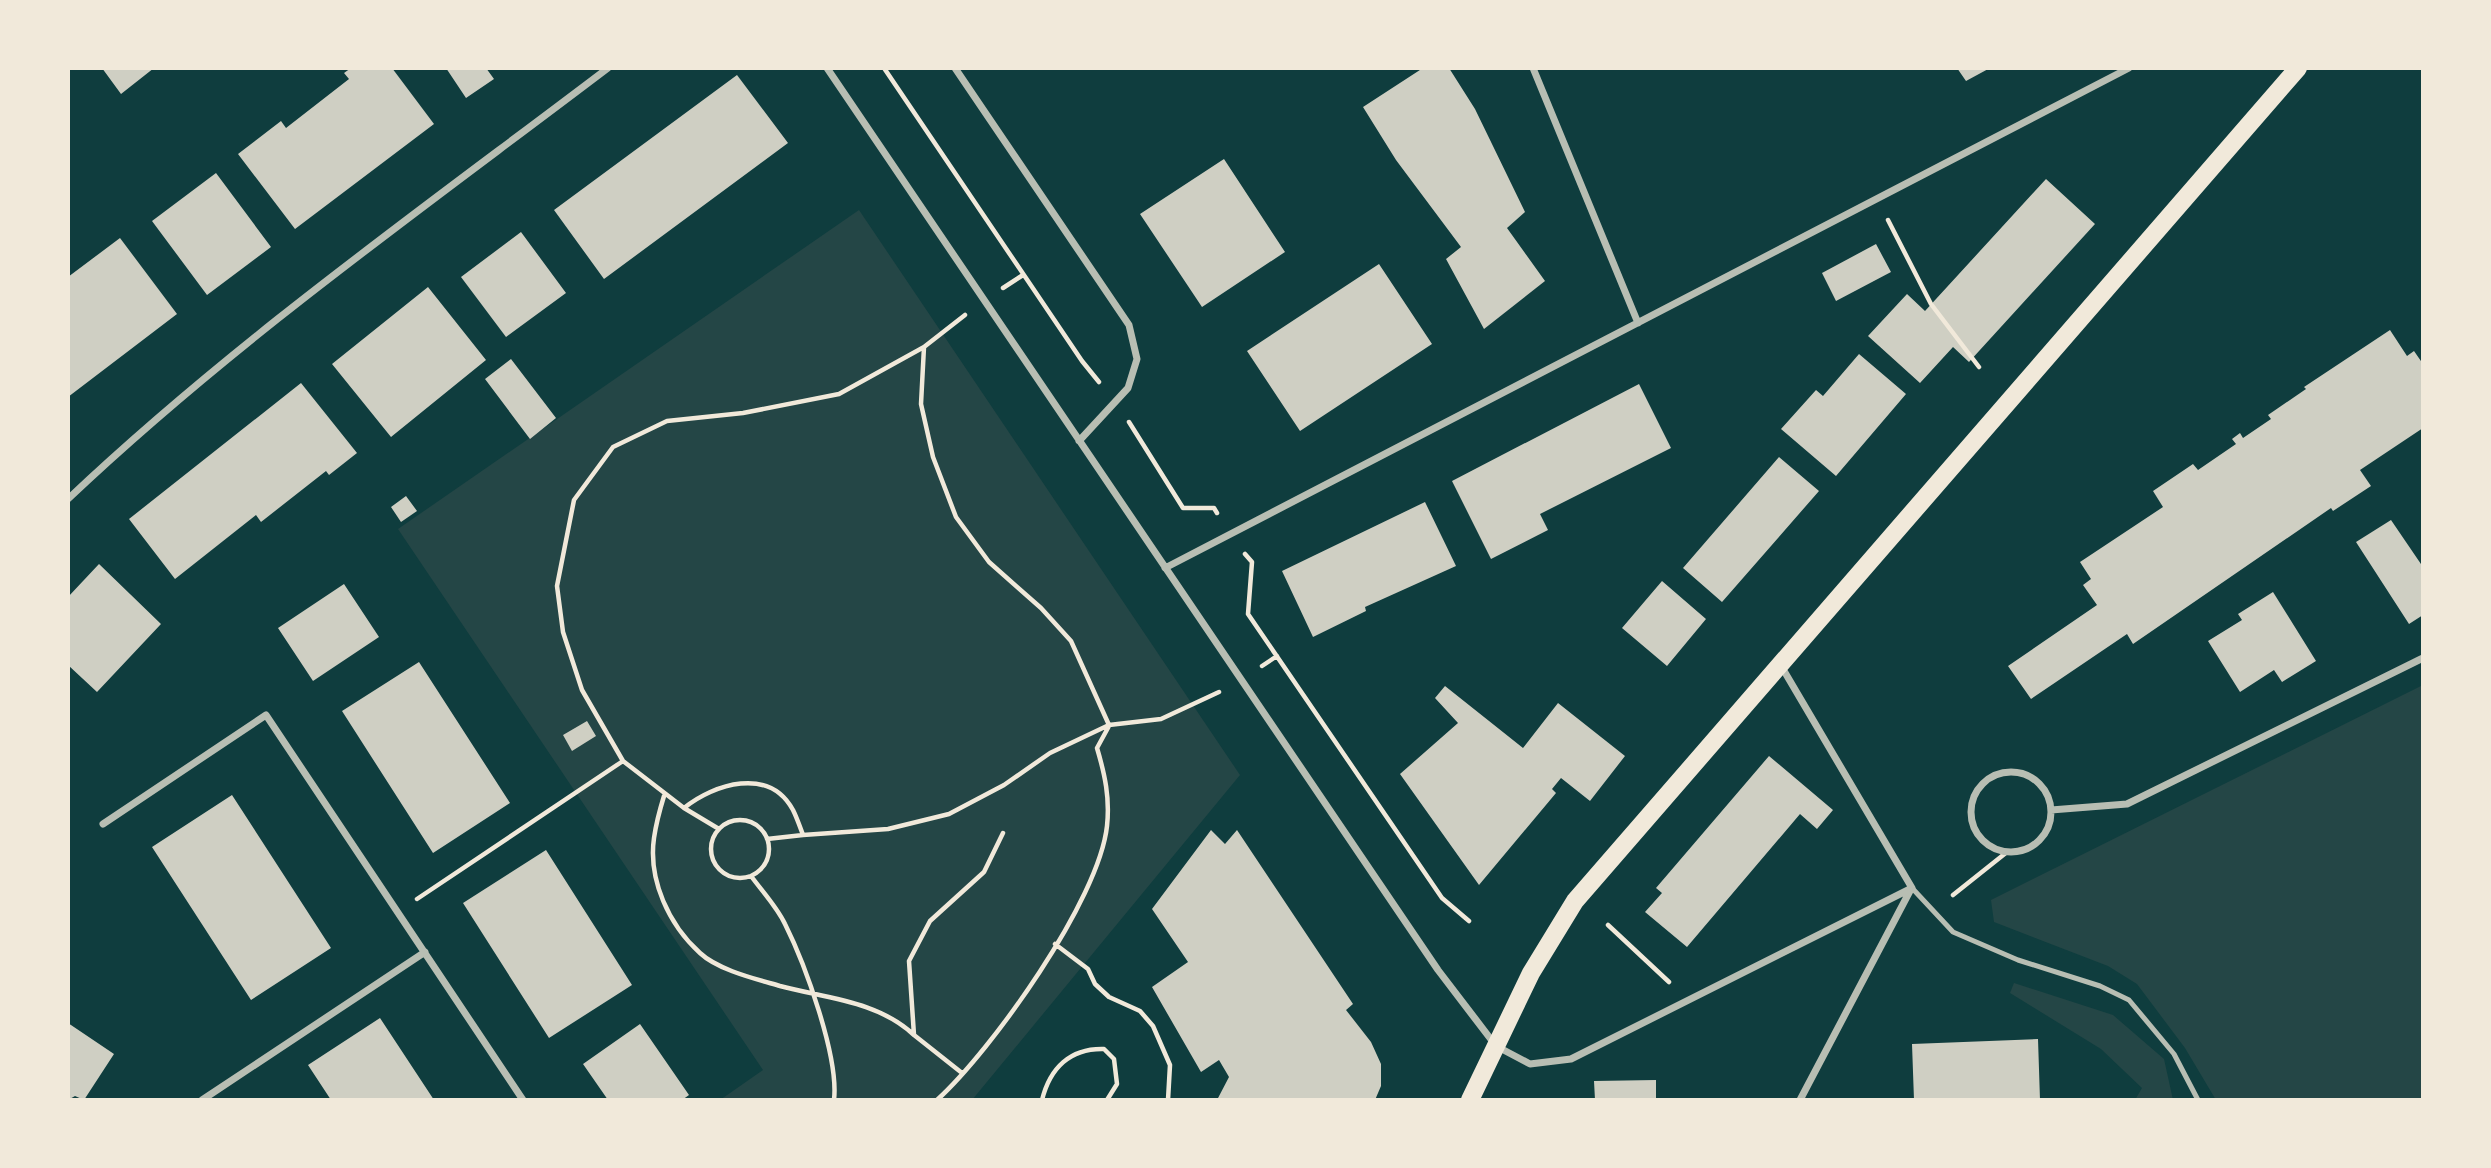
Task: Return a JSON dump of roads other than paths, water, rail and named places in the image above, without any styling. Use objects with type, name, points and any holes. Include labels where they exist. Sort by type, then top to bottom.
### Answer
[{"type":"main road","points":[[1470,1100],[1531,973],[1576,901],[2298,68]]},
{"type":"street","points":[[68,499],[287,312],[608,68]]},
{"type":"street","points":[[827,68],[1438,970],[1496,1045],[1530,1064],[1571,1059],[1912,888]]},
{"type":"street","points":[[955,68],[1129,326],[1137,359],[1128,388],[1079,441]]},
{"type":"street","points":[[1532,68],[1638,323]]},
{"type":"street","points":[[1165,568],[2129,68]]},
{"type":"street","points":[[2051,810],[2127,804],[2423,658]]},
{"type":"street","points":[[1780,663],[1912,888]]},
{"type":"street","points":[[103,824],[265,715],[523,1100]]},
{"type":"street","points":[[2006,772],[2032,777],[2041,786],[2051,810],[2049,824],[2033,846],[2021,852],[2007,852],[1994,849],[1975,831],[1971,806],[1983,783],[2006,772]]},
{"type":"street","points":[[1800,1100],[1912,888]]},
{"type":"street","points":[[202,1100],[425,953]]},
{"type":"lane","points":[[1912,888],[1953,932],[2018,960],[2100,986],[2129,1000],[2174,1055],[2198,1100]]}]
